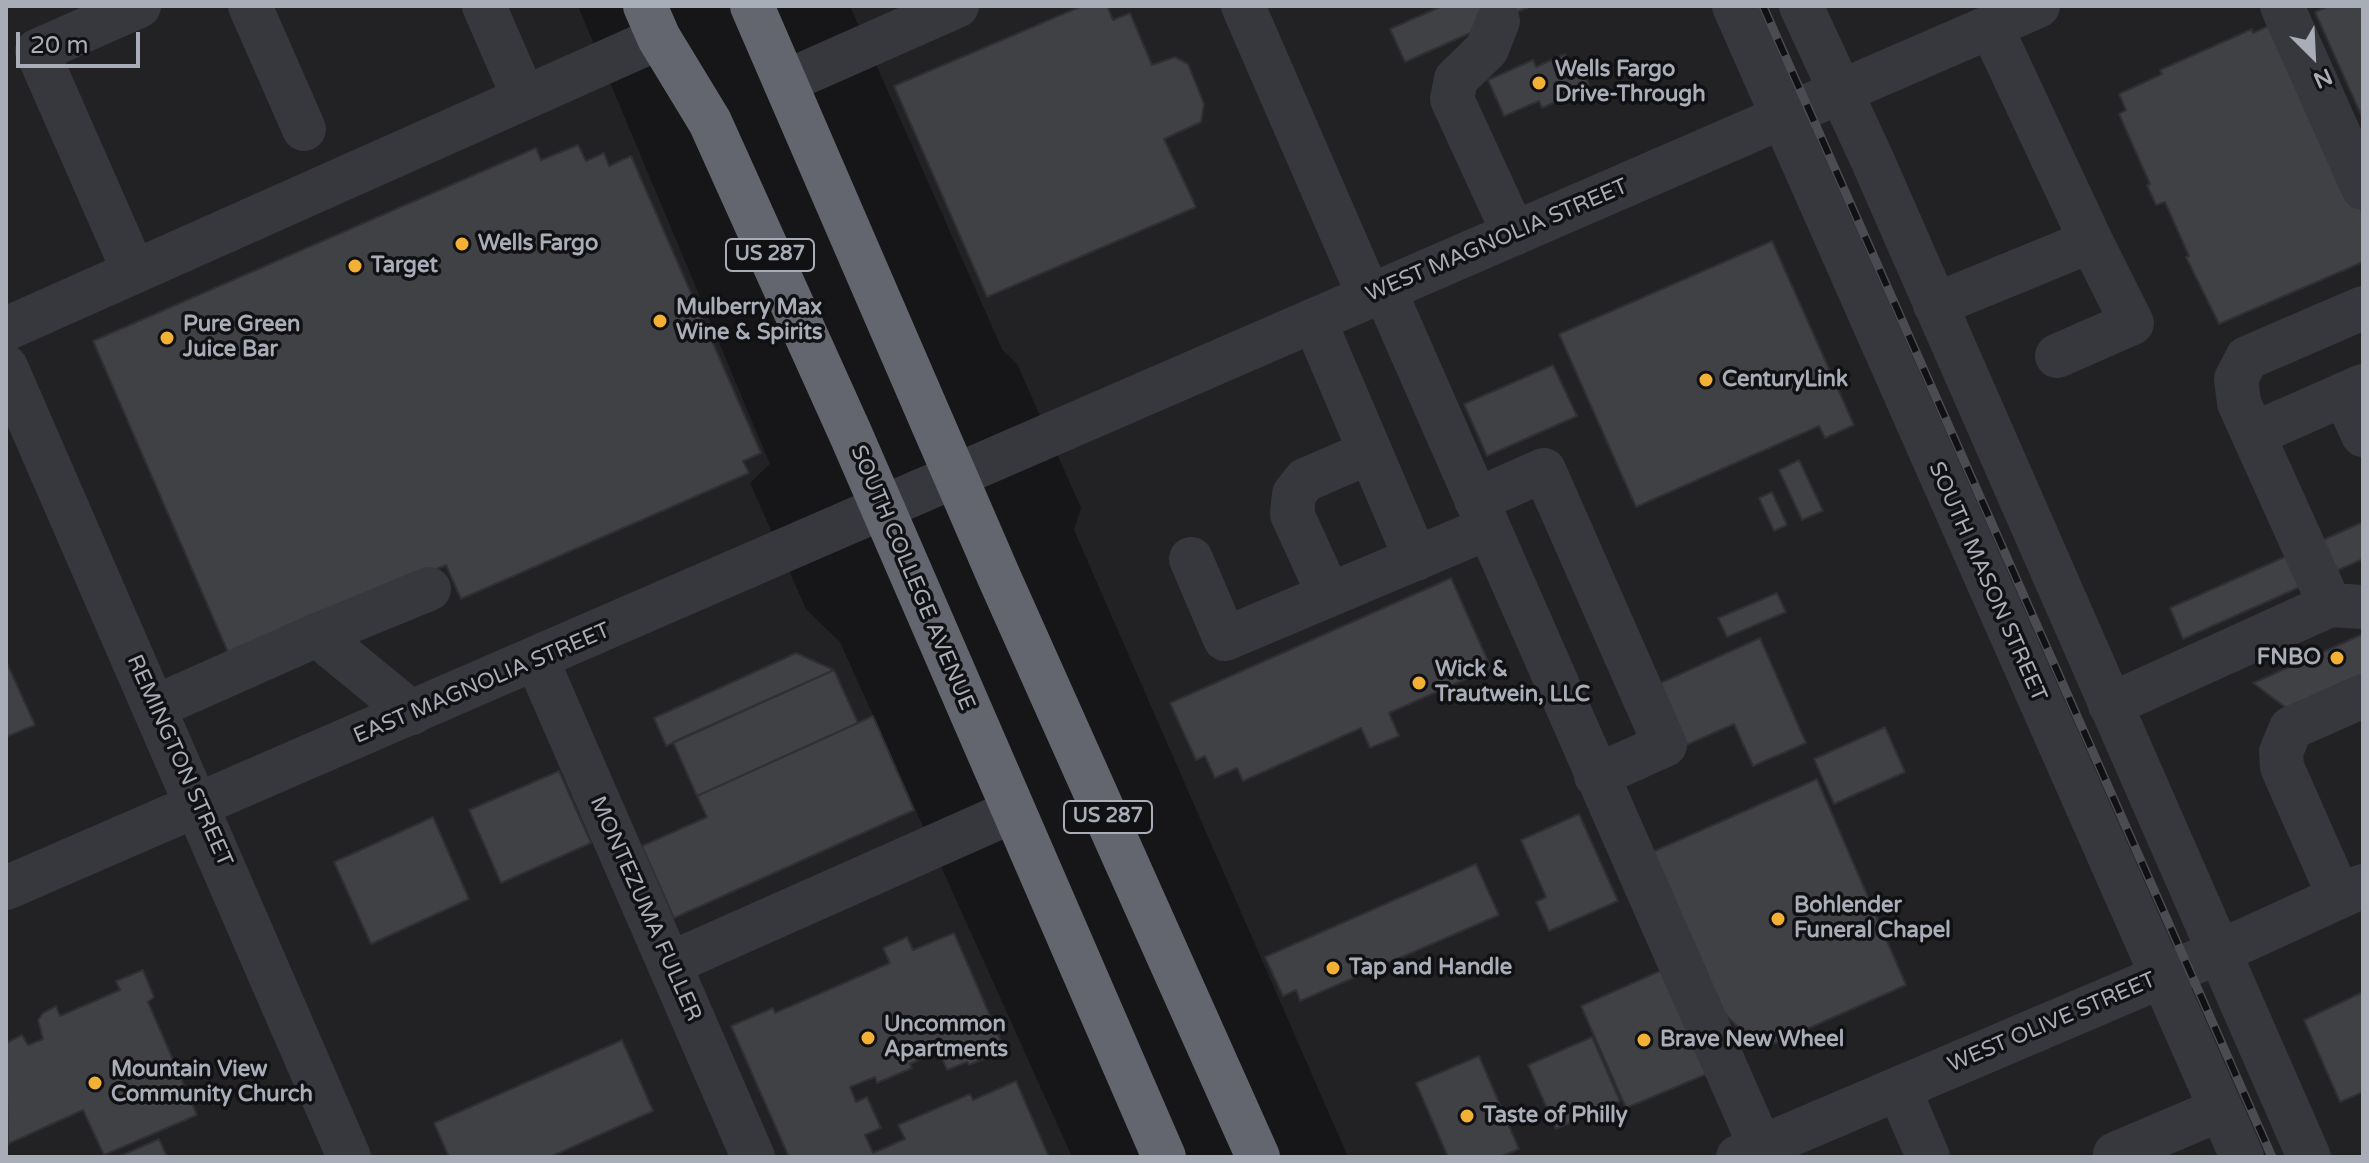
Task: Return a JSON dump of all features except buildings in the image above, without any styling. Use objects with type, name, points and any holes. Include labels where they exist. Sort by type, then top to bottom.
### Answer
[{"type":"highway","name":"US 287","points":[[752,6],[956,477],[1258,1157]]},
{"type":"highway","name":"SOUTH COLLEGE AVENUE","points":[[652,22],[710,122],[1164,1157]]},
{"type":"street","points":[[134,272],[37,51],[139,6]]},
{"type":"street","points":[[250,6],[304,129]]},
{"type":"street","points":[[484,6],[524,98]]},
{"type":"street","points":[[785,82],[957,6]]},
{"type":"street","points":[[1243,6],[1482,514],[1755,1154]]},
{"type":"street","name":"SOUTH MASON STREET","points":[[1734,6],[2242,1157]]},
{"type":"street","points":[[1801,6],[2309,1157]]},
{"type":"street","name":"WEST MAGNOLIA STREET","points":[[956,477],[2038,6]]},
{"type":"street","points":[[2282,6],[2363,188]]},
{"type":"street","points":[[1498,21],[1487,49],[1456,79],[1452,99],[1514,234]]},
{"type":"street","points":[[6,329],[524,98],[652,22]]},
{"type":"street","points":[[1991,27],[2132,323],[2057,356]]},
{"type":"street","points":[[1935,305],[2091,241]]},
{"type":"street","points":[[2110,705],[2347,606],[2254,434],[2239,403],[2236,379],[2247,358],[2363,308]]},
{"type":"street","points":[[1314,320],[1416,559]]},
{"type":"street","name":"REMINGTON STREET","points":[[6,367],[349,1157]]},
{"type":"street","points":[[2254,434],[2354,390],[2363,435]]},
{"type":"street","points":[[1329,595],[1292,514],[1294,494],[1305,480],[1370,452]]},
{"type":"street","points":[[1191,559],[1225,639],[1416,559],[1544,470],[1665,745],[1596,776]]},
{"type":"street","name":"EAST MAGNOLIA STREET","points":[[6,888],[956,477]]},
{"type":"street","points":[[155,707],[429,589]]},
{"type":"street","points":[[317,635],[412,713]]},
{"type":"street","name":"MONTEZUMA FULLER","points":[[537,660],[753,1157]]},
{"type":"street","points":[[2351,891],[2282,767],[2281,752],[2291,728],[2363,696]]},
{"type":"street","points":[[669,964],[1011,812]]},
{"type":"street","name":"WEST OLIVE STREET","points":[[1755,1154],[2219,952],[2351,891]]},
{"type":"street","points":[[1899,1089],[1928,1157]]},
{"type":"street","points":[[2115,1154],[2221,1109]]},
{"type":"shaded area","points":[[6,6],[578,6],[770,464],[750,483],[806,609],[840,642],[1072,1157],[6,1157]]},
{"type":"shaded area","points":[[850,6],[2363,6],[2363,1157],[1348,1157],[1074,530],[1081,508],[1017,364],[1002,349]]},
{"type":"railway","points":[[1763,6],[2272,1157]]},
{"type":"place","name":"Wells Fargo Drive-Through","points":[[1539,83]]},
{"type":"place","name":"Wells Fargo","points":[[462,244]]},
{"type":"place","name":"Target","points":[[355,266]]},
{"type":"place","name":"Mulberry Max Wine & Spirits","points":[[660,321]]},
{"type":"place","name":"Pure Green Juice Bar","points":[[167,338]]},
{"type":"place","name":"CenturyLink","points":[[1706,380]]},
{"type":"place","name":"FNBO","points":[[2337,658]]},
{"type":"place","name":"Wick & Trautwein, LLC","points":[[1419,683]]},
{"type":"place","name":"Bohlender Funeral Chapel","points":[[1778,919]]},
{"type":"place","name":"Tap and Handle","points":[[1333,968]]},
{"type":"place","name":"Uncommon Apartments","points":[[868,1038]]},
{"type":"place","name":"Brave New Wheel","points":[[1644,1040]]},
{"type":"place","name":"Mountain View Community Church","points":[[95,1083]]},
{"type":"place","name":"Taste of Philly","points":[[1467,1116]]}]
